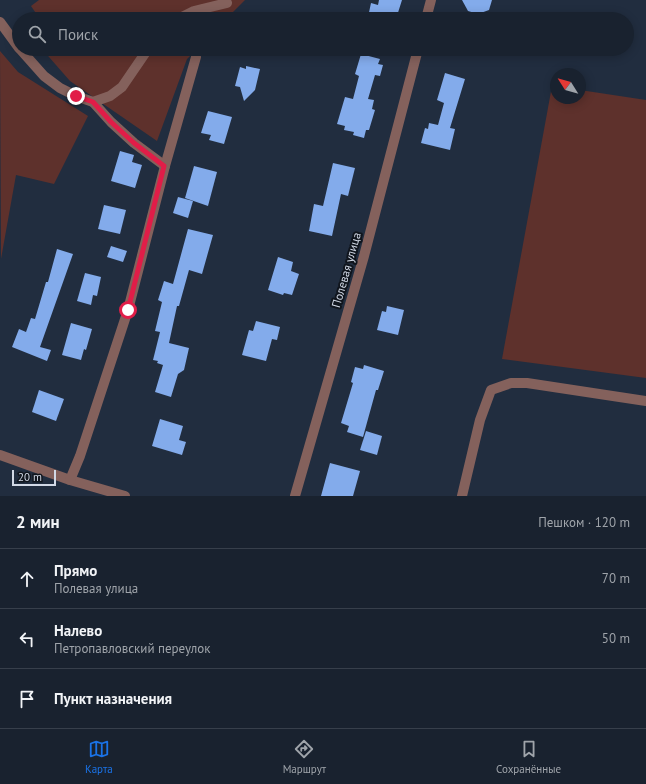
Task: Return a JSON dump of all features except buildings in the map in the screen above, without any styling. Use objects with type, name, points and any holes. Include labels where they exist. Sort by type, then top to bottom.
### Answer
[{"type":"street","points":[[428,12],[431,0]]},
{"type":"street","points":[[192,12],[227,4]]},
{"type":"street","points":[[0,22],[12,38]]},
{"type":"street","points":[[26,56],[44,76],[60,88],[93,102],[111,122],[134,143],[164,166]]},
{"type":"street","points":[[93,102],[110,96],[122,87],[143,56]]},
{"type":"street","name":"Полевая улица","points":[[295,496],[364,256],[416,56]]},
{"type":"street","points":[[70,480],[80,456],[128,310],[164,166],[196,58]]},
{"type":"street","points":[[462,496],[480,420],[490,390],[511,383],[527,383],[646,401]]},
{"type":"street","points":[[0,455],[70,480],[125,496]]},
{"type":"shaded area","points":[[39,0],[245,0],[233,12],[35,12],[31,6]]},
{"type":"shaded area","points":[[0,51],[18,72],[88,116],[54,184],[16,175],[1,259]]},
{"type":"shaded area","points":[[48,56],[190,56],[187,59],[157,141],[70,81]]},
{"type":"shaded area","points":[[586,91],[646,100],[646,378],[502,359],[550,97],[550,104],[586,104]]},
{"type":"route","points":[[76,96],[93,102],[111,122],[134,143],[164,166],[128,310]]}]
